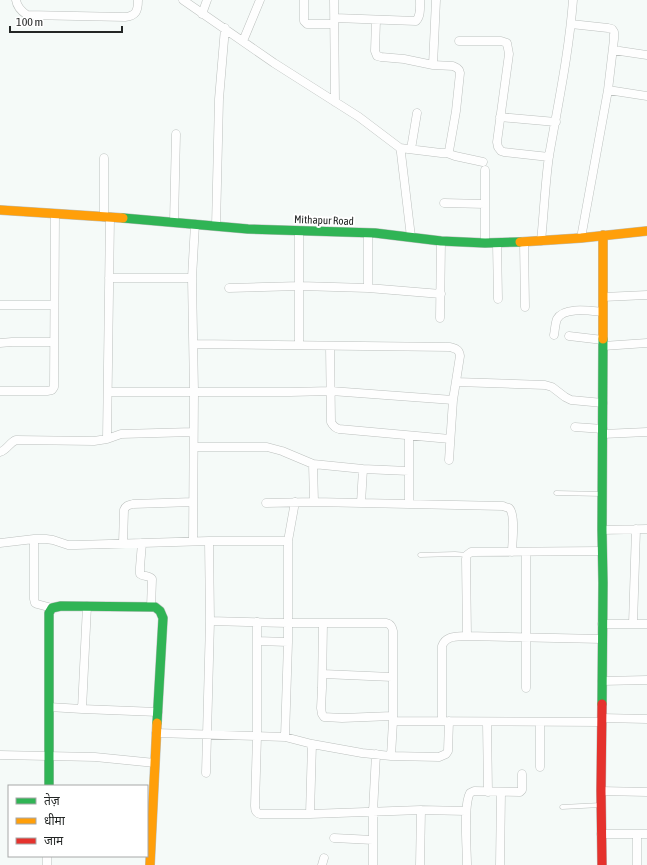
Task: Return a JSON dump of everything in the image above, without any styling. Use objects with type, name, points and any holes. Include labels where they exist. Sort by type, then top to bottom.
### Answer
[{"type":"street","points":[[16,0],[17,6],[27,15],[125,17],[131,16],[135,13],[138,9],[138,0]]},
{"type":"street","points":[[183,0],[274,63],[359,117],[400,148],[447,153],[484,166],[485,243]]},
{"type":"street","points":[[202,14],[207,0]]},
{"type":"street","points":[[242,41],[260,0]]},
{"type":"street","points":[[304,0],[304,21],[307,24],[334,21],[416,21],[420,13],[420,0]]},
{"type":"street","points":[[334,0],[335,102]]},
{"type":"street","points":[[433,65],[436,0]]},
{"type":"street","points":[[541,241],[549,157],[571,24],[573,0]]},
{"type":"street","points":[[376,20],[375,51],[377,56],[404,59],[433,65],[453,66],[459,70],[460,73],[456,111],[450,149],[447,153]]},
{"type":"street","points":[[571,24],[608,28],[612,29],[614,32],[608,90],[581,238]]},
{"type":"street","points":[[216,226],[219,99],[225,28]]},
{"type":"street","points":[[459,41],[501,41],[507,43],[509,54],[497,142],[498,147],[501,151],[549,157]]},
{"type":"street","points":[[613,50],[647,55]]},
{"type":"street","points":[[608,90],[647,96]]},
{"type":"street","points":[[411,149],[417,113]]},
{"type":"street","points":[[500,117],[556,122]]},
{"type":"street","points":[[174,222],[176,134]]},
{"type":"street","points":[[400,148],[411,237]]},
{"type":"street","points":[[104,158],[109,278],[107,439]]},
{"type":"street","points":[[444,203],[485,204]]},
{"type":"street","name":"Mithapur Road","points":[[0,210],[174,222],[248,229],[368,233],[441,241],[485,243],[541,241],[647,231]]},
{"type":"street","points":[[0,391],[47,391],[52,390],[54,387],[55,214]]},
{"type":"street","points":[[193,542],[194,344],[192,278],[195,224]]},
{"type":"street","points":[[299,231],[299,345]]},
{"type":"street","points":[[368,233],[368,288]]},
{"type":"street","points":[[602,865],[603,235]]},
{"type":"street","points":[[440,318],[441,241]]},
{"type":"street","points":[[524,242],[525,307]]},
{"type":"street","points":[[497,243],[498,299]]},
{"type":"street","points":[[109,278],[192,278]]},
{"type":"street","points":[[229,288],[300,286],[368,288],[440,294]]},
{"type":"street","points":[[603,297],[647,295]]},
{"type":"street","points":[[0,305],[54,305]]},
{"type":"street","points":[[554,336],[557,320],[562,314],[575,310],[603,312]]},
{"type":"street","points":[[569,336],[603,343],[647,344]]},
{"type":"street","points":[[0,343],[54,342]]},
{"type":"street","points":[[194,344],[455,348],[460,352],[460,356],[453,400],[449,460]]},
{"type":"street","points":[[330,346],[331,422],[333,426],[339,429],[450,440]]},
{"type":"street","points":[[456,382],[545,385],[552,387],[565,398],[571,400],[603,403]]},
{"type":"street","points":[[108,392],[331,391],[453,400]]},
{"type":"street","points":[[574,427],[603,432],[647,432]]},
{"type":"street","points":[[0,452],[4,451],[16,440],[94,441],[107,439],[121,434],[193,432]]},
{"type":"street","points":[[409,436],[409,504]]},
{"type":"street","points":[[194,448],[267,447],[282,451],[313,464],[363,469],[410,471]]},
{"type":"street","points":[[313,464],[314,502]]},
{"type":"street","points":[[361,503],[363,469]]},
{"type":"street","points":[[123,543],[124,510],[128,505],[193,502]]},
{"type":"street","points":[[285,737],[288,642],[288,541],[295,502]]},
{"type":"street","points":[[266,503],[314,502],[503,506],[508,507],[512,514],[512,552]]},
{"type":"street","points":[[633,624],[636,529]]},
{"type":"street","points":[[602,530],[647,529]]},
{"type":"street","points":[[0,543],[46,539],[68,545],[209,541],[288,541]]},
{"type":"street","points":[[34,540],[35,603],[52,608],[61,606],[154,607],[163,613],[156,733],[156,763],[150,813],[150,865]]},
{"type":"street","points":[[206,773],[210,621],[209,541]]},
{"type":"street","points":[[142,543],[140,574],[152,579],[151,607]]},
{"type":"street","points":[[467,636],[466,559],[467,555],[471,552],[602,551]]},
{"type":"street","points":[[526,552],[526,688]]},
{"type":"street","points":[[82,709],[86,606]]},
{"type":"street","points":[[49,785],[48,613],[52,608]]},
{"type":"street","points":[[210,621],[389,624],[393,631],[391,756]]},
{"type":"street","points":[[257,622],[257,736],[255,806],[257,813],[310,814],[421,810],[466,811]]},
{"type":"street","points":[[323,623],[321,708],[324,717],[487,722],[647,719]]},
{"type":"street","points":[[602,624],[647,624]]},
{"type":"street","points":[[156,733],[285,737],[312,744],[362,753],[391,756],[439,757],[446,754],[448,750],[442,646],[444,641],[455,637],[467,636],[602,639]]},
{"type":"street","points":[[257,641],[288,642]]},
{"type":"street","points":[[323,674],[392,677]]},
{"type":"street","points":[[602,681],[647,680]]},
{"type":"street","points":[[49,707],[158,712]]},
{"type":"street","points":[[487,722],[488,792]]},
{"type":"street","points":[[540,722],[540,767]]},
{"type":"street","points":[[310,814],[312,744]]},
{"type":"street","points":[[373,865],[373,812],[376,754]]},
{"type":"street","points":[[0,755],[95,757],[156,763]]},
{"type":"street","points":[[467,865],[466,811],[467,800],[470,793],[520,792],[522,790],[522,774]]},
{"type":"street","points":[[601,791],[647,792]]},
{"type":"street","points":[[500,865],[501,792]]},
{"type":"street","points":[[420,865],[421,810]]},
{"type":"street","points":[[601,834],[647,834]]},
{"type":"street","points":[[637,834],[637,865]]},
{"type":"street","points":[[334,838],[373,840]]},
{"type":"lane","points":[[556,493],[602,494]]},
{"type":"lane","points":[[420,555],[467,555]]},
{"type":"lane","points":[[562,807],[601,805]]},
{"type":"traffic: fast","points":[[123,218],[248,229],[375,233],[441,241],[485,243],[520,242]]},
{"type":"traffic: fast","points":[[602,704],[603,339]]},
{"type":"traffic: fast","points":[[49,785],[49,613],[52,608],[61,606],[155,607],[160,611],[163,618],[157,723]]},
{"type":"traffic: slow","points":[[0,210],[123,218]]},
{"type":"traffic: slow","points":[[520,242],[581,238],[647,231]]},
{"type":"traffic: slow","points":[[603,235],[603,339]]},
{"type":"traffic: slow","points":[[150,865],[157,723]]},
{"type":"traffic: jam","points":[[602,704],[602,865]]}]
